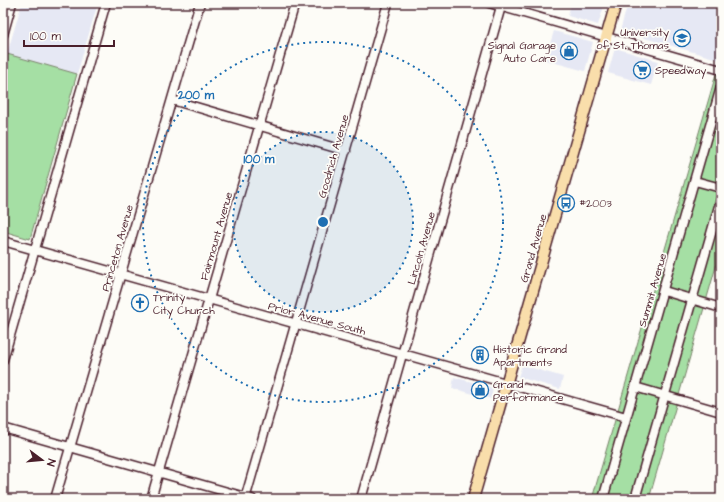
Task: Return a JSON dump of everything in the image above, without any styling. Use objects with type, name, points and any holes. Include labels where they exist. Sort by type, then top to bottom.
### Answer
[{"type":"main road","name":"Grand Avenue","points":[[473,499],[616,3]]},
{"type":"street","points":[[3,35],[12,3]]},
{"type":"street","points":[[3,360],[106,3]]},
{"type":"street","name":"Princeton Avenue","points":[[55,499],[200,3]]},
{"type":"street","name":"Fairmount Avenue","points":[[151,499],[295,3]]},
{"type":"street","name":"Goodrich Avenue","points":[[247,498],[388,3]]},
{"type":"street","points":[[488,3],[502,5],[721,70]]},
{"type":"street","name":"Lincoln Avenue","points":[[361,499],[502,5]]},
{"type":"street","name":"Summit Avenue","points":[[603,499],[664,291],[721,87]]},
{"type":"street","points":[[172,100],[346,151]]},
{"type":"street","points":[[695,181],[721,188]]},
{"type":"street","points":[[635,499],[721,199]]},
{"type":"street","name":"Prior Avenue South","points":[[3,241],[626,417]]},
{"type":"street","points":[[664,291],[721,308]]},
{"type":"street","points":[[635,387],[721,412]]},
{"type":"street","points":[[3,428],[247,498]]},
{"type":"shaded area","points":[[22,3],[98,3],[77,74],[7,54]]},
{"type":"shaded area","points":[[571,3],[605,3],[598,25],[568,16]]},
{"type":"shaded area","name":"University of St. Thomas","points":[[628,3],[721,3],[721,60],[620,31]]},
{"type":"shaded area","points":[[554,31],[593,42],[585,71],[545,60]]},
{"type":"shaded area","points":[[615,48],[658,61],[651,85],[608,73]]},
{"type":"shaded area","points":[[522,365],[563,377],[560,389],[518,377]]},
{"type":"shaded area","points":[[454,377],[493,388],[491,399],[452,388]]},
{"type":"green space","points":[[7,54],[77,74],[30,239],[3,231],[3,68]]},
{"type":"green space","points":[[721,57],[721,249],[649,499],[592,499]]},
{"type":"place","name":"University of St. Thomas","points":[[682,38]]},
{"type":"place","name":"Signal Garage Auto Care","points":[[569,51]]},
{"type":"place","name":"Speedway","points":[[642,70]]},
{"type":"place","name":"#2003","points":[[566,203]]},
{"type":"place","name":"Trinity City Church","points":[[140,303]]},
{"type":"place","name":"Historic Grand Apartments","points":[[480,355]]},
{"type":"place","name":"Grand Performance","points":[[480,390]]}]
